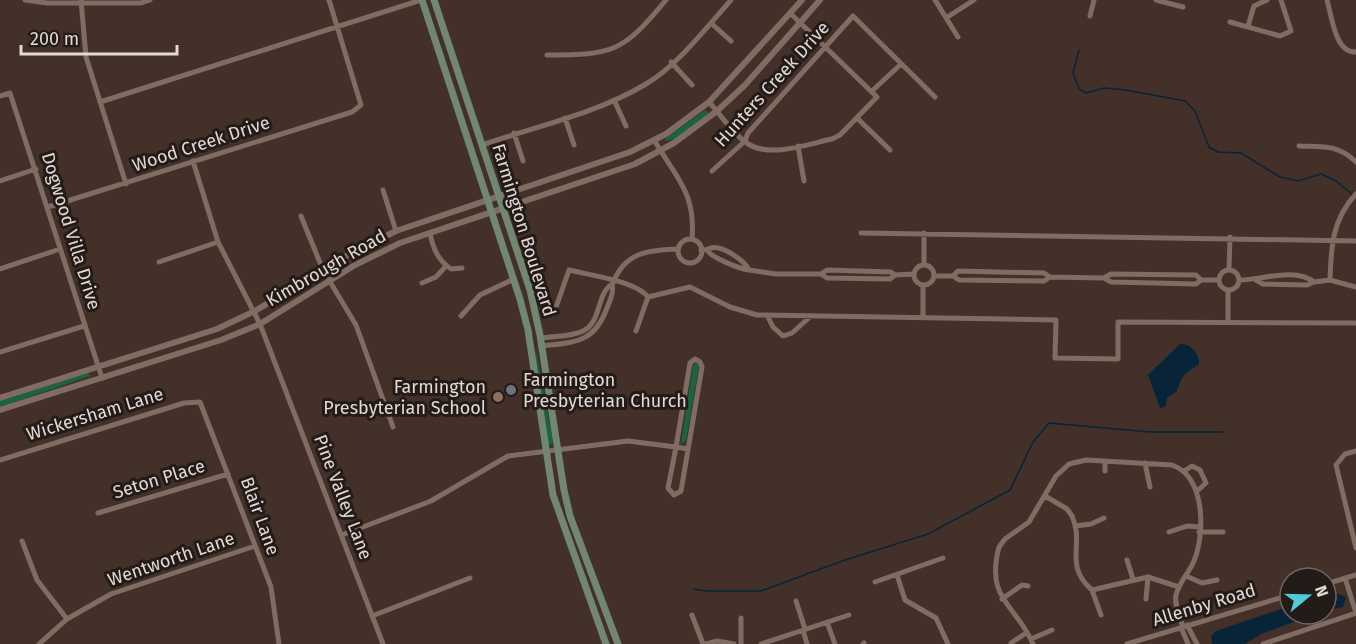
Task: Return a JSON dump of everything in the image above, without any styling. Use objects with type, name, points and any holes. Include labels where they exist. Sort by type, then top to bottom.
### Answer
[{"type":"main road","name":"Farmington Boulevard","points":[[421,0],[537,344],[549,396],[556,449],[570,516],[618,644]]},
{"type":"main road","name":"Farmington Boulevard","points":[[434,0],[530,290],[537,344],[544,450],[556,508],[607,644]]},
{"type":"street","points":[[25,0],[141,3],[150,0]]},
{"type":"street","points":[[329,0],[338,27]]},
{"type":"street","points":[[100,102],[421,0]]},
{"type":"street","points":[[546,55],[597,54],[614,48],[639,33],[666,0]]},
{"type":"street","points":[[482,145],[614,100],[648,83],[712,24],[731,0]]},
{"type":"street","name":"Kimbrough Road","points":[[0,398],[217,329],[255,311],[323,270],[396,231],[618,158],[654,140],[709,102],[802,0]]},
{"type":"street","name":"Kimbrough Road","points":[[0,410],[221,340],[260,324],[355,265],[400,243],[619,171],[660,151],[717,111],[745,85],[820,0]]},
{"type":"street","points":[[935,0],[958,37]]},
{"type":"street","points":[[946,18],[974,0]]},
{"type":"street","points":[[1090,16],[1094,0]]},
{"type":"street","points":[[1156,0],[1166,1],[1183,8],[1181,0]]},
{"type":"street","points":[[1248,26],[1254,6],[1267,0]]},
{"type":"street","points":[[1230,22],[1280,36],[1291,31],[1281,0]]},
{"type":"street","points":[[1327,0],[1344,50],[1356,52]]},
{"type":"street","points":[[81,2],[86,57],[126,184]]},
{"type":"street","points":[[709,102],[745,141],[759,148],[773,150],[832,139],[877,97],[790,13]]},
{"type":"street","name":"Hunters Creek Drive","points":[[712,171],[745,141],[748,133],[853,16],[900,64]]},
{"type":"street","points":[[712,24],[731,41]]},
{"type":"street","name":"Wood Creek Drive","points":[[48,207],[352,112],[361,105],[338,27]]},
{"type":"street","points":[[671,62],[692,85]]},
{"type":"street","points":[[872,91],[900,64],[934,97]]},
{"type":"street","name":"Dogwood Villa Drive","points":[[0,96],[10,93],[102,378]]},
{"type":"street","points":[[614,100],[626,126]]},
{"type":"street","points":[[565,118],[574,145]]},
{"type":"street","points":[[857,118],[890,150]]},
{"type":"street","points":[[514,134],[523,161]]},
{"type":"street","points":[[654,140],[691,202],[692,239]]},
{"type":"street","points":[[798,146],[804,181]]},
{"type":"street","points":[[1299,146],[1334,147],[1344,151],[1356,162]]},
{"type":"street","name":"Pine Valley Lane","points":[[193,161],[218,242],[255,311],[384,644]]},
{"type":"street","points":[[0,181],[36,169]]},
{"type":"street","points":[[383,190],[396,231]]},
{"type":"street","points":[[1330,280],[1331,239],[1338,221],[1354,196]]},
{"type":"street","points":[[301,216],[329,282],[356,325],[393,427]]},
{"type":"street","points":[[861,232],[1356,241]]},
{"type":"street","points":[[430,233],[437,255],[446,266],[451,269],[462,268]]},
{"type":"street","points":[[924,233],[924,266]]},
{"type":"street","points":[[1229,270],[1230,237]]},
{"type":"street","points":[[749,270],[746,263],[712,247],[704,250],[696,261],[688,262],[681,259],[678,249],[682,242],[692,239],[699,243],[704,250],[711,255],[741,269],[776,274],[821,274],[827,278],[890,279],[895,275],[914,274]]},
{"type":"street","points":[[159,262],[218,242]]},
{"type":"street","points":[[0,269],[60,249]]},
{"type":"street","points":[[537,344],[574,342],[596,331],[600,328],[614,291],[613,282],[620,266],[635,255],[646,251],[678,249]]},
{"type":"street","points":[[720,258],[724,251]]},
{"type":"street","points":[[422,283],[436,277],[446,266]]},
{"type":"street","points":[[924,266],[931,268],[934,276],[930,283],[924,285],[917,283],[914,274],[917,268],[924,266]]},
{"type":"street","points":[[554,313],[569,270],[644,292],[648,297]]},
{"type":"street","points":[[1229,270],[1237,274],[1240,280],[1235,289],[1228,291],[1222,288],[1219,280],[1222,273],[1229,270]]},
{"type":"street","points":[[934,276],[953,276],[959,280],[1044,281],[1050,277],[1104,278],[1112,282],[1185,284],[1196,284],[1201,279],[1219,280]]},
{"type":"street","points":[[461,316],[480,295],[514,279]]},
{"type":"street","points":[[1240,280],[1256,280],[1263,284],[1308,285],[1330,280],[1356,287]]},
{"type":"street","points":[[922,317],[924,285]]},
{"type":"street","points":[[648,297],[690,287],[740,311],[767,315],[1056,320],[1055,358],[1118,359],[1118,322],[1356,323]]},
{"type":"street","points":[[1228,291],[1228,322]]},
{"type":"street","points":[[636,331],[648,297]]},
{"type":"street","points":[[767,315],[773,327],[783,336],[792,333],[811,316]]},
{"type":"street","points":[[0,352],[84,326]]},
{"type":"street","points":[[697,360],[702,367],[681,490],[674,495],[668,488],[676,447],[690,363],[697,360]]},
{"type":"street","name":"Wickersham Lane","points":[[0,460],[184,402],[200,402]]},
{"type":"street","name":"Blair Lane","points":[[200,402],[271,587],[279,644]]},
{"type":"street","points":[[342,535],[431,501],[508,456],[628,441],[688,449]]},
{"type":"street","points":[[1356,451],[1345,454],[1336,465],[1356,548]]},
{"type":"street","points":[[1052,630],[1032,642],[1002,599],[995,573],[999,547],[1005,539],[1029,522],[1058,474],[1067,466],[1082,460],[1172,465],[1184,471],[1197,491],[1200,506],[1196,556],[1179,587],[1176,603],[1188,644]]},
{"type":"street","points":[[1105,461],[1105,471]]},
{"type":"street","points":[[1145,463],[1150,487]]},
{"type":"street","points":[[1184,471],[1192,466],[1200,470],[1206,483],[1197,491]]},
{"type":"street","name":"Seton Place","points":[[98,513],[228,474]]},
{"type":"street","points":[[1045,496],[1067,509],[1075,526],[1076,571],[1080,580],[1092,590],[1101,615]]},
{"type":"street","points":[[1075,526],[1091,524],[1104,518]]},
{"type":"street","points":[[1169,532],[1187,526],[1223,532]]},
{"type":"street","points":[[22,541],[37,580],[67,619]]},
{"type":"street","name":"Wentworth Lane","points":[[39,644],[67,619],[111,594],[255,546]]},
{"type":"street","points":[[875,582],[943,558]]},
{"type":"street","points":[[1127,560],[1132,579]]},
{"type":"street","points":[[897,574],[905,600],[936,618],[948,644]]},
{"type":"street","points":[[1338,580],[1356,575]]},
{"type":"street","points":[[1186,576],[1198,582],[1217,580]]},
{"type":"street","points":[[1092,590],[1148,577],[1179,587]]},
{"type":"street","points":[[1146,599],[1148,577]]},
{"type":"street","points":[[372,616],[470,578]]},
{"type":"street","points":[[1263,644],[1356,613],[1345,578]]},
{"type":"street","points":[[1002,599],[1022,585],[1028,586]]},
{"type":"street","name":"Allenby Road","points":[[1127,644],[1278,599]]},
{"type":"street","points":[[796,601],[807,644]]},
{"type":"street","points":[[692,615],[704,644],[717,641],[735,644]]},
{"type":"street","points":[[761,644],[849,615]]},
{"type":"street","points":[[741,618],[741,644]]},
{"type":"street","points":[[827,622],[835,644]]},
{"type":"street","points":[[1184,626],[1197,644]]},
{"type":"street","points":[[1011,643],[1026,633]]},
{"type":"green space","points":[[705,110],[709,113],[675,139],[665,141],[665,139]]},
{"type":"green space","points":[[536,351],[553,442],[551,445],[548,445],[534,352]]},
{"type":"green space","points":[[697,363],[699,366],[686,441],[681,443],[693,365]]},
{"type":"green space","points":[[88,373],[90,376],[0,407],[0,401]]},
{"type":"water","points":[[1180,344],[1188,345],[1194,350],[1199,364],[1185,375],[1177,391],[1167,398],[1166,406],[1160,408],[1148,375]]},
{"type":"water","points":[[1338,594],[1346,597],[1343,607],[1338,608]]},
{"type":"water","points":[[1278,610],[1278,626],[1283,626],[1261,634],[1245,644],[1212,644],[1211,636],[1216,631]]},
{"type":"waterway","points":[[1079,50],[1073,73],[1079,89],[1086,93],[1104,88],[1185,101],[1195,111],[1209,147],[1218,152],[1241,153],[1280,177],[1298,181],[1321,174],[1336,181],[1353,195]]},
{"type":"waterway","points":[[694,589],[761,591],[845,560],[928,534],[1010,490],[1033,442],[1049,423],[1150,432],[1223,432]]},
{"type":"place","name":"Farmington Presbyterian Church","points":[[511,390]]},
{"type":"place","name":"Farmington Presbyterian School","points":[[498,397]]}]
